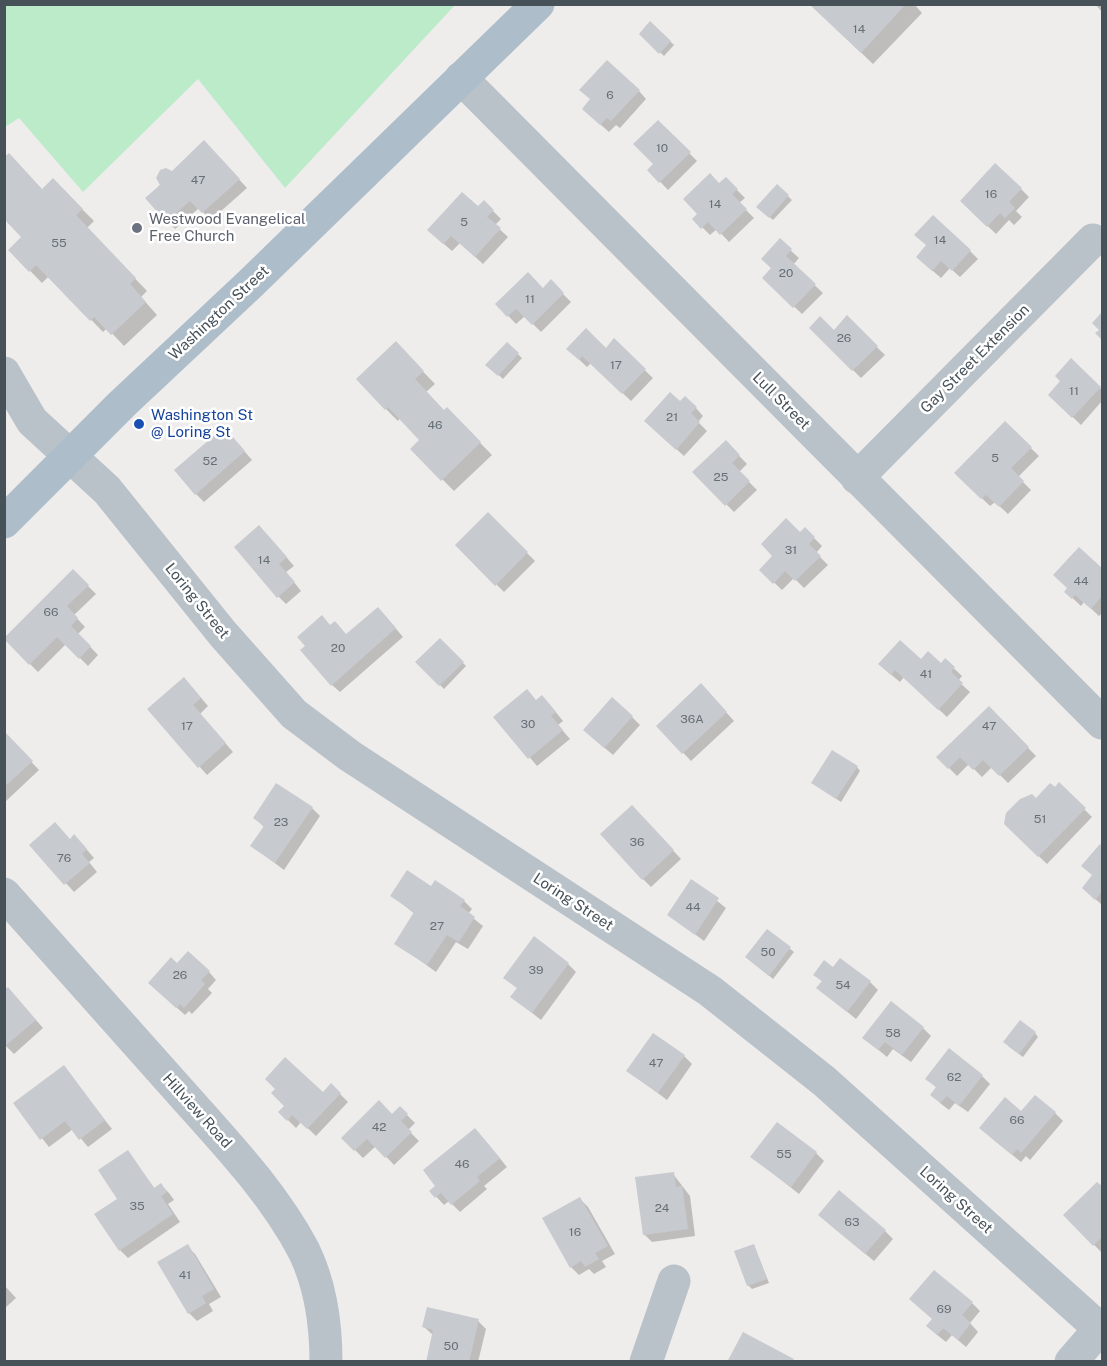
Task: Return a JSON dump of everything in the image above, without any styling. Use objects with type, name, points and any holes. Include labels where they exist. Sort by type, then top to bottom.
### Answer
[{"type":"main road","name":"Washington Street","points":[[4,522],[538,4]]},
{"type":"street","name":"Lull Street","points":[[461,78],[1102,723]]},
{"type":"street","name":"Gay Street Extension","points":[[857,477],[1093,240]]},
{"type":"street","name":"Loring Street","points":[[4,373],[32,421],[107,490],[224,634],[294,714],[350,756],[710,991],[824,1081],[1101,1327]]},
{"type":"street","name":"Hillview Road","points":[[4,894],[234,1153],[288,1223],[305,1253],[318,1287],[325,1322],[326,1362]]},
{"type":"street","points":[[646,1362],[674,1281]]},
{"type":"street","points":[[1071,1362],[1101,1327]]},
{"type":"green space","points":[[456,4],[285,188],[198,79],[83,192],[19,118],[5,127],[5,5]]},
{"type":"building","points":[[809,4],[906,4],[861,53]]},
{"type":"building","points":[[650,21],[671,41],[659,54],[639,34]]},
{"type":"building","points":[[607,60],[640,90],[611,121],[607,118],[600,125],[582,109],[590,99],[579,90]]},
{"type":"building","points":[[658,120],[691,152],[659,183],[647,170],[653,164],[633,144]]},
{"type":"building","points":[[204,140],[240,179],[202,213],[190,201],[166,222],[145,198],[160,185],[156,178],[160,170],[166,168],[172,171]]},
{"type":"building","points":[[9,153],[42,189],[53,178],[83,209],[76,215],[136,278],[130,284],[146,302],[111,335],[94,317],[90,321],[36,265],[29,272],[8,250],[21,237],[4,219],[4,157]]},
{"type":"building","points":[[995,163],[1022,188],[1009,202],[1015,208],[1005,218],[1000,213],[987,227],[960,201]]},
{"type":"building","points":[[710,173],[719,183],[726,177],[738,189],[732,194],[747,209],[720,235],[708,222],[701,229],[692,219],[697,214],[683,199]]},
{"type":"building","points":[[777,184],[789,195],[769,218],[756,207]]},
{"type":"building","points":[[462,192],[478,206],[484,200],[494,210],[487,217],[501,228],[475,257],[451,236],[443,244],[427,230]]},
{"type":"building","points":[[933,215],[971,250],[952,271],[941,261],[932,271],[916,257],[926,245],[914,235]]},
{"type":"building","points":[[780,238],[792,249],[786,256],[816,284],[793,308],[762,278],[771,268],[761,259]]},
{"type":"building","points":[[528,272],[543,288],[551,279],[564,293],[532,325],[516,309],[507,317],[495,304]]},
{"type":"building","points":[[1102,312],[1102,340],[1095,333],[1099,330],[1092,323]]},
{"type":"building","points":[[847,315],[878,346],[852,371],[809,328],[820,316],[834,330]]},
{"type":"building","points":[[586,328],[606,348],[614,338],[646,369],[622,394],[582,356],[579,360],[566,349]]},
{"type":"building","points":[[396,341],[424,371],[415,379],[444,410],[447,407],[481,442],[441,481],[410,449],[419,440],[388,407],[385,410],[356,379]]},
{"type":"building","points":[[507,342],[519,353],[498,376],[485,365]]},
{"type":"building","points":[[1071,358],[1101,387],[1072,418],[1048,395],[1060,381],[1055,376]]},
{"type":"building","points":[[670,392],[680,401],[685,396],[697,407],[691,413],[700,422],[676,450],[644,421]]},
{"type":"building","points":[[1005,421],[1032,447],[1011,468],[1024,481],[999,507],[986,495],[981,499],[954,473]]},
{"type":"building","points":[[224,427],[245,451],[195,495],[174,470]]},
{"type":"building","points":[[726,440],[740,455],[732,463],[750,481],[725,506],[692,472]]},
{"type":"building","points":[[488,512],[528,552],[495,586],[455,545]]},
{"type":"building","points":[[786,518],[800,532],[805,527],[815,537],[809,544],[821,556],[795,581],[785,571],[773,584],[759,570],[772,556],[761,544]]},
{"type":"building","points":[[259,525],[287,557],[279,564],[295,582],[277,598],[234,547]]},
{"type":"building","points":[[1079,547],[1102,568],[1102,596],[1091,609],[1075,595],[1072,599],[1064,592],[1067,588],[1053,575]]},
{"type":"building","points":[[73,569],[89,585],[67,606],[78,618],[71,626],[91,646],[79,659],[57,637],[29,665],[5,640],[5,637]]},
{"type":"building","points":[[378,607],[396,628],[331,686],[300,650],[305,646],[297,637],[322,615],[330,625],[335,621],[346,634]]},
{"type":"building","points":[[440,638],[464,662],[439,686],[415,662]]},
{"type":"building","points":[[900,640],[921,659],[928,651],[941,663],[945,658],[955,667],[951,672],[963,683],[938,710],[895,670],[891,675],[878,664]]},
{"type":"building","points":[[184,677],[201,698],[193,705],[226,743],[198,768],[147,709]]},
{"type":"building","points":[[701,683],[727,712],[682,754],[656,726]]},
{"type":"building","points":[[527,689],[536,700],[542,695],[556,712],[551,716],[563,730],[528,759],[493,717]]},
{"type":"building","points":[[612,697],[633,716],[604,748],[583,730]]},
{"type":"building","points":[[989,706],[1029,747],[999,776],[983,760],[973,770],[960,757],[948,769],[936,757]]},
{"type":"building","points":[[4,731],[33,761],[4,787]]},
{"type":"building","points":[[832,750],[858,766],[836,799],[811,783]]},
{"type":"building","points":[[1059,782],[1086,808],[1038,857],[1004,824],[1006,813],[1020,799],[1032,794],[1036,798],[1050,783],[1055,787]]},
{"type":"building","points":[[276,783],[313,807],[275,863],[250,846],[264,826],[253,818]]},
{"type":"building","points":[[632,805],[674,850],[642,880],[600,834]]},
{"type":"building","points":[[55,822],[70,839],[74,834],[87,849],[82,854],[90,863],[64,885],[29,845]]},
{"type":"building","points":[[1100,844],[1102,846],[1102,891],[1095,900],[1082,888],[1092,875],[1081,866]]},
{"type":"building","points":[[407,870],[431,886],[435,880],[465,900],[460,906],[475,917],[459,942],[447,935],[427,965],[394,944],[414,912],[390,896]]},
{"type":"building","points":[[691,879],[719,898],[695,935],[667,915]]},
{"type":"building","points":[[767,929],[791,947],[769,976],[745,957]]},
{"type":"building","points":[[534,936],[569,963],[532,1013],[510,997],[517,988],[503,978]]},
{"type":"building","points":[[188,951],[210,971],[201,980],[205,984],[184,1008],[180,1004],[176,1008],[148,983],[171,957],[177,963]]},
{"type":"building","points":[[840,958],[871,981],[847,1012],[816,988],[822,981],[813,975],[824,960],[833,967]]},
{"type":"building","points":[[8,987],[36,1020],[4,1047],[4,990]]},
{"type":"building","points":[[891,1001],[924,1027],[902,1055],[885,1042],[878,1050],[862,1038]]},
{"type":"building","points":[[1020,1020],[1036,1032],[1019,1054],[1003,1042]]},
{"type":"building","points":[[653,1033],[685,1055],[658,1093],[626,1071]]},
{"type":"building","points":[[949,1048],[983,1075],[959,1106],[947,1096],[940,1103],[930,1095],[936,1087],[925,1079]]},
{"type":"building","points":[[285,1057],[323,1092],[331,1083],[341,1093],[307,1129],[292,1115],[287,1121],[278,1112],[284,1106],[271,1093],[275,1089],[265,1079]]},
{"type":"building","points":[[64,1065],[105,1120],[79,1140],[65,1121],[40,1140],[13,1103]]},
{"type":"building","points":[[1035,1095],[1056,1112],[1021,1153],[1017,1149],[1012,1155],[979,1128],[1005,1097],[1021,1111]]},
{"type":"building","points":[[379,1100],[392,1114],[400,1106],[408,1114],[401,1121],[412,1132],[385,1158],[367,1139],[354,1151],[341,1138]]},
{"type":"building","points":[[777,1122],[817,1152],[791,1187],[750,1157]]},
{"type":"building","points":[[475,1128],[500,1158],[477,1177],[480,1181],[451,1205],[441,1193],[435,1198],[429,1191],[435,1186],[423,1170]]},
{"type":"building","points":[[128,1150],[154,1188],[161,1183],[167,1192],[161,1196],[173,1214],[119,1251],[94,1214],[117,1199],[98,1170]]},
{"type":"building","points":[[674,1172],[676,1187],[682,1186],[688,1229],[643,1235],[635,1177]]},
{"type":"building","points":[[1097,1182],[1102,1186],[1102,1237],[1093,1246],[1063,1215]]},
{"type":"building","points":[[839,1190],[886,1230],[865,1254],[818,1215]]},
{"type":"building","points":[[580,1197],[608,1246],[595,1253],[599,1259],[585,1267],[581,1261],[570,1268],[542,1218]]},
{"type":"building","points":[[188,1244],[214,1289],[202,1296],[206,1303],[188,1314],[157,1262]]},
{"type":"building","points":[[754,1244],[767,1279],[747,1286],[734,1251]]},
{"type":"building","points":[[934,1270],[973,1302],[962,1315],[971,1323],[958,1340],[943,1328],[937,1335],[926,1326],[932,1319],[909,1299]]},
{"type":"building","points":[[427,1307],[479,1319],[469,1362],[426,1362],[433,1330],[422,1327]]},
{"type":"building","points":[[743,1332],[794,1359],[792,1362],[727,1362]]},
{"type":"place","name":"Westwood Evangelical Free Church","points":[[137,228]]},
{"type":"place","name":"Washington St @ Loring St","points":[[139,424]]}]
